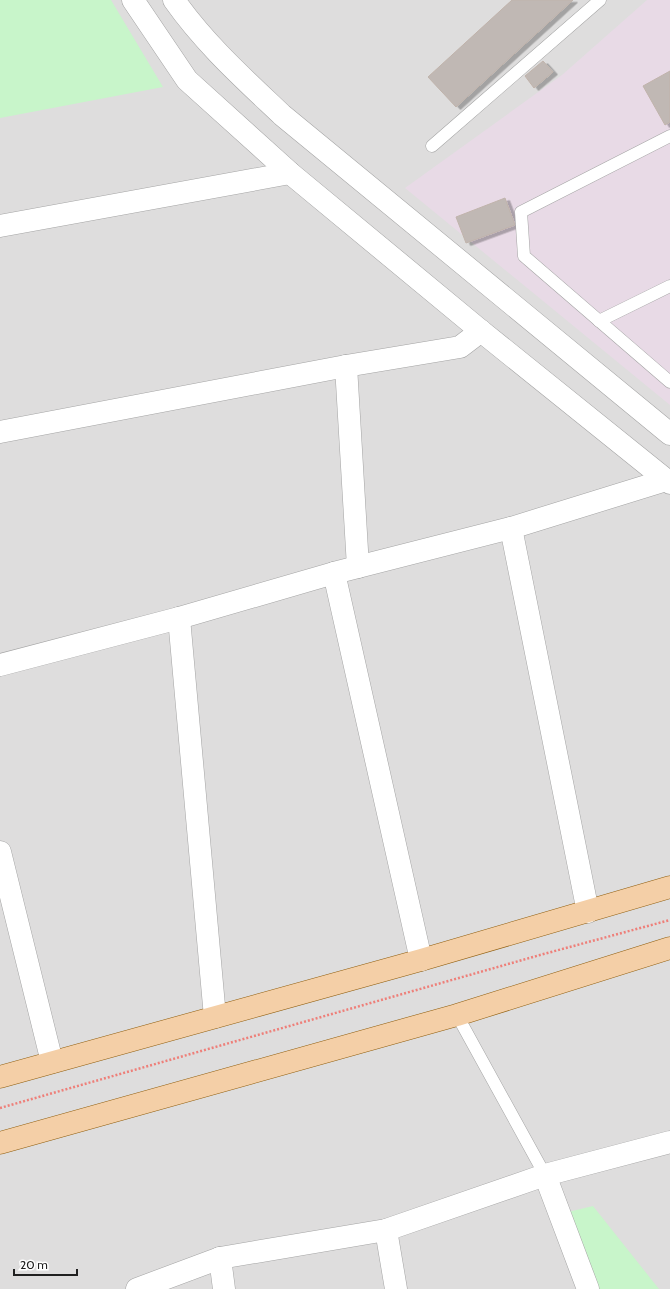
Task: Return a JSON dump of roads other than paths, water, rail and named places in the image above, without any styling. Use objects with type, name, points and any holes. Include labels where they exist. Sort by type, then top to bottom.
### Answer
[{"type":"main road","points":[[0,1077],[421,960],[670,887]]},
{"type":"main road","points":[[0,1143],[457,1015],[670,948]]},
{"type":"street","points":[[133,0],[187,80],[290,173],[481,331],[668,482]]},
{"type":"street","points":[[174,0],[191,24],[227,64],[282,115],[670,434]]},
{"type":"street","points":[[0,226],[290,173]]},
{"type":"street","points":[[0,432],[346,366],[460,347],[481,331]]},
{"type":"street","points":[[346,366],[358,567]]},
{"type":"street","points":[[0,665],[179,618],[334,573],[511,528],[668,482]]},
{"type":"street","points":[[511,528],[588,912]]},
{"type":"street","points":[[334,573],[421,960]]},
{"type":"street","points":[[179,618],[215,1017]]},
{"type":"street","points":[[0,852],[52,1062]]},
{"type":"street","points":[[137,1289],[220,1258],[386,1230],[545,1175],[670,1142]]},
{"type":"street","points":[[545,1175],[588,1289]]},
{"type":"street","points":[[386,1230],[396,1289]]},
{"type":"street","points":[[220,1258],[224,1289]]},
{"type":"lane","points":[[432,146],[600,0]]},
{"type":"lane","points":[[670,136],[521,212],[524,256],[670,382]]},
{"type":"lane","points":[[599,321],[670,286]]},
{"type":"lane","points":[[457,1015],[545,1175]]}]
